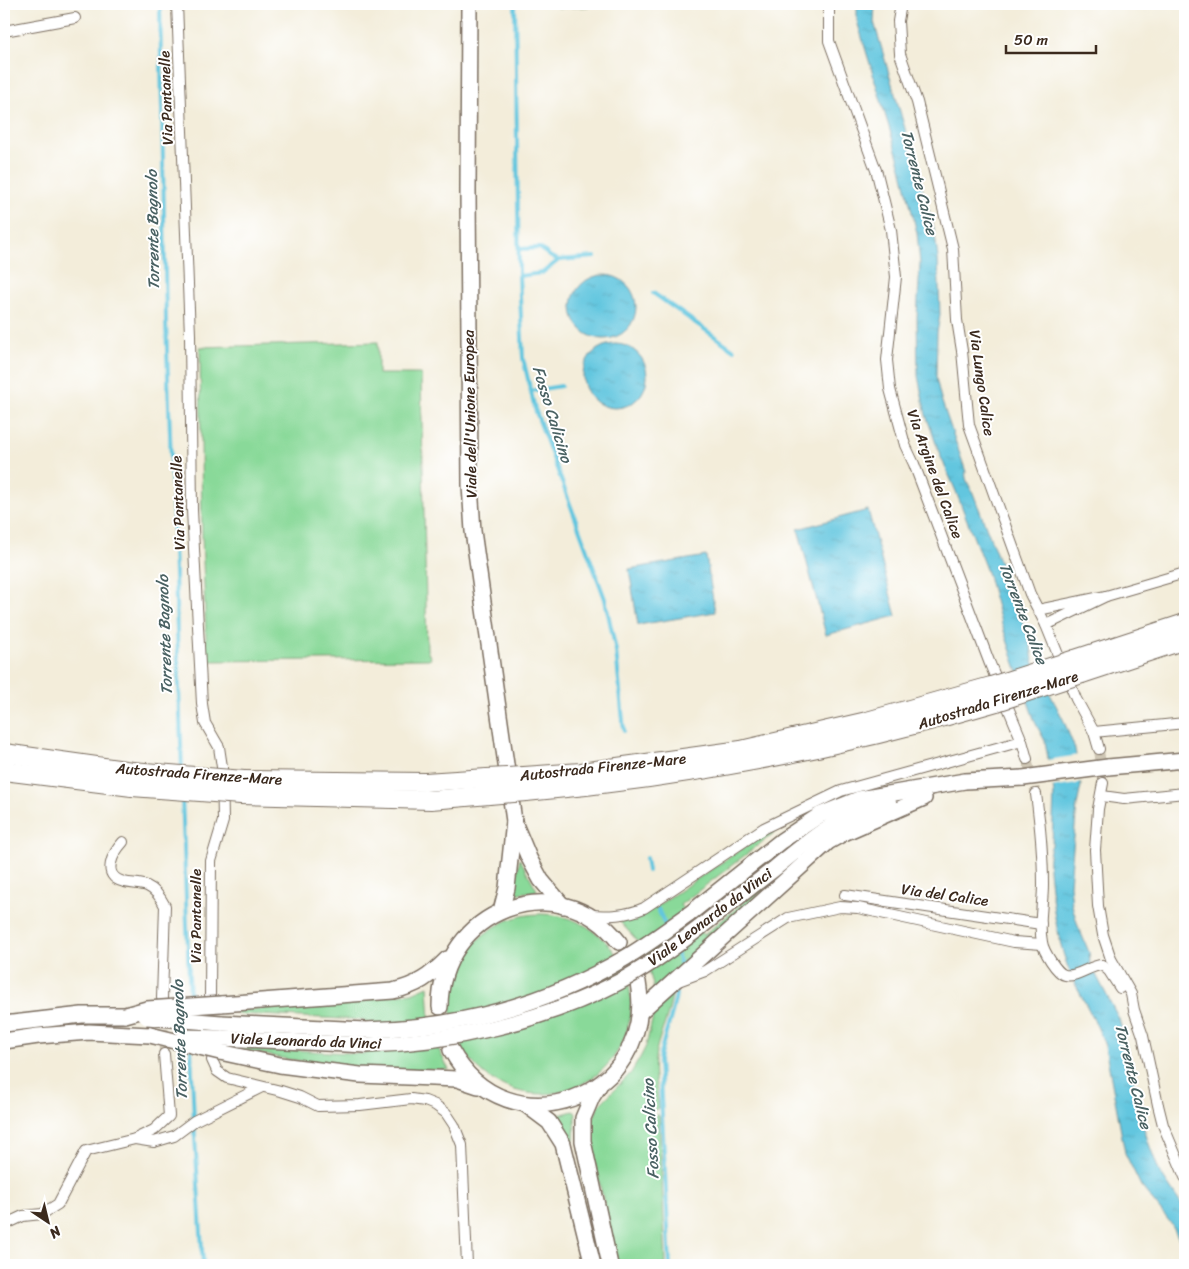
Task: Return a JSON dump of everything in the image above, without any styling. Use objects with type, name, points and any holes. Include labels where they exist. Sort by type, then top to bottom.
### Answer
[{"type":"highway","name":"Autostrada Firenze-Mare","points":[[4,770],[432,800],[488,787],[525,784],[606,785],[766,760],[914,726],[994,694],[1078,666],[1185,622]]},
{"type":"highway","name":"Autostrada Firenze-Mare","points":[[1078,666],[1185,640]]},
{"type":"highway","name":"Autostrada Firenze-Mare","points":[[4,753],[132,779]]},
{"type":"main road","name":"Viale dell'Unione Europea","points":[[469,4],[470,485],[473,531],[514,821],[507,888],[501,911]]},
{"type":"main road","name":"Viale Leonardo da Vinci","points":[[218,1050],[365,1038],[452,1022],[504,1010],[544,997],[579,982],[626,957],[688,915],[796,830],[820,815],[859,799],[965,782],[1022,778],[1185,760]]},
{"type":"main road","name":"Viale Leonardo da Vinci","points":[[4,1024],[82,1015],[125,1015],[221,1022],[413,1042],[454,1036],[556,1009],[593,994],[630,975],[667,952],[824,829],[848,815],[873,807],[976,789],[1022,778]]},
{"type":"main road","points":[[640,1012],[828,842],[844,833],[924,798]]},
{"type":"main road","points":[[811,807],[859,799]]},
{"type":"main road","name":"Viale dell'Unione Europea","points":[[514,821],[529,858],[541,880],[563,906]]},
{"type":"main road","name":"Viale dell'Unione Europea","points":[[440,1007],[443,979],[453,953],[474,928],[487,918],[501,911],[516,906],[532,904],[547,903],[563,906],[587,915],[601,924],[619,942]]},
{"type":"main road","points":[[125,1015],[147,1009],[216,1000],[401,989],[432,974],[453,953]]},
{"type":"main road","points":[[610,1265],[583,1141],[584,1118],[592,1097],[621,1063],[636,1032],[640,1012],[638,982]]},
{"type":"main road","points":[[4,1041],[79,1033],[150,1035],[280,1065],[360,1075],[457,1079],[485,1088]]},
{"type":"main road","points":[[451,1050],[464,1070],[485,1088],[497,1095],[524,1103],[556,1103],[574,1098],[602,1083]]},
{"type":"main road","points":[[524,1103],[549,1122],[563,1144],[593,1265]]},
{"type":"street","name":"Via Pantanelle","points":[[177,4],[190,335],[192,510],[202,704],[205,723],[219,747],[222,767],[222,821],[211,861],[216,1000]]},
{"type":"street","name":"Via Argine del Calice","points":[[829,4],[829,41],[877,173],[891,230],[896,277],[887,360],[890,389],[905,445],[918,473],[990,664],[1022,741],[1027,759]]},
{"type":"street","name":"Via Lungo Calice","points":[[901,4],[898,29],[900,54],[917,102],[953,249],[958,320],[970,425],[1030,594],[1046,626],[1076,699],[1094,732],[1099,749]]},
{"type":"street","points":[[4,31],[75,18]]},
{"type":"street","points":[[1038,610],[1106,596],[1185,573]]},
{"type":"street","points":[[1046,626],[1106,596]]},
{"type":"street","points":[[1094,732],[1185,723]]},
{"type":"street","points":[[587,915],[612,916],[629,914],[644,908],[764,828],[852,787],[1022,741]]},
{"type":"street","points":[[1103,783],[1098,809],[1095,850],[1098,906],[1103,934],[1108,951],[1131,994],[1134,1010],[1143,1036],[1163,1125],[1185,1177]]},
{"type":"street","points":[[1102,796],[1124,799],[1185,793]]},
{"type":"street","points":[[1036,794],[1040,821],[1044,884],[1041,924],[1042,944],[1059,972],[1065,976],[1071,976],[1102,965],[1109,971],[1134,1010]]},
{"type":"street","points":[[124,842],[116,850],[110,863],[113,875],[122,882],[136,883],[153,890],[161,898],[164,906],[162,998]]},
{"type":"street","name":"Via del Calice","points":[[845,895],[1041,924]]},
{"type":"street","points":[[670,984],[705,971],[781,921],[797,915],[840,907],[858,908],[1014,942],[1042,944]]},
{"type":"street","points":[[218,1050],[217,1071],[221,1075],[300,1097],[318,1106],[360,1105],[411,1099],[425,1100],[446,1113],[454,1125],[462,1145],[467,1265]]},
{"type":"street","points":[[4,1225],[23,1216],[42,1214],[58,1204],[86,1151],[134,1140],[154,1130],[168,1116],[164,1054]]},
{"type":"street","points":[[134,1140],[154,1142],[174,1136],[194,1121],[262,1087]]},
{"type":"green space","points":[[554,4],[640,4],[559,8]]},
{"type":"green space","points":[[378,342],[378,374],[421,374],[427,650],[431,659],[207,661],[202,535],[200,347]]},
{"type":"green space","points":[[773,831],[774,833],[680,905],[704,935],[793,863],[654,989],[645,955],[634,937],[620,922],[640,917],[755,840]]},
{"type":"green space","points":[[520,859],[537,890],[512,894]]},
{"type":"green space","points":[[532,914],[550,914],[575,921],[591,929],[605,940],[616,954],[624,970],[631,995],[631,1013],[624,1038],[616,1054],[605,1068],[591,1079],[567,1090],[550,1094],[532,1094],[515,1090],[491,1079],[471,1061],[455,1030],[451,1013],[451,995],[455,978],[466,954],[484,934],[515,918]]},
{"type":"green space","points":[[428,986],[430,1022],[436,1044],[449,1070],[368,1069],[286,1059],[237,1049],[238,1047],[366,1054],[364,1020],[239,1014],[236,1011],[412,993]]},
{"type":"green space","points":[[672,991],[670,1007],[658,1044],[654,1066],[659,1108],[649,1113],[652,1117],[657,1114],[659,1116],[666,1265],[618,1265],[593,1155],[590,1132],[599,1105],[631,1073],[641,1056],[646,1046],[655,1008]]},
{"type":"green space","points":[[573,1111],[576,1113],[574,1140],[572,1142],[557,1117]]},
{"type":"water","name":"Torrente Calice","points":[[857,4],[875,4],[874,22],[934,228],[938,258],[940,315],[937,333],[936,378],[941,399],[967,480],[1030,641],[1033,661],[1063,719],[1075,749],[1081,786],[1077,805],[1070,885],[1072,905],[1078,926],[1089,952],[1090,963],[1119,1019],[1130,1060],[1141,1119],[1159,1171],[1185,1210],[1185,1250],[1170,1222],[1141,1186],[1125,1153],[1105,1046],[1067,966],[1060,942],[1049,871],[1054,793],[1045,741],[1035,722],[1001,622],[987,572],[926,415],[918,376],[917,317],[920,263],[917,233],[901,167],[857,21]]},
{"type":"water","points":[[598,275],[610,275],[627,284],[634,295],[636,307],[634,319],[627,330],[610,339],[598,339],[586,334],[577,325],[572,313],[572,301],[577,289],[586,280]]},
{"type":"water","points":[[609,344],[621,344],[638,353],[645,364],[647,376],[645,388],[638,399],[621,408],[609,408],[597,403],[588,394],[583,382],[583,370],[588,358],[597,349]]},
{"type":"water","points":[[868,510],[896,616],[826,635],[798,529]]},
{"type":"water","points":[[706,556],[715,612],[638,625],[629,569]]},
{"type":"pier","points":[[1079,755],[1083,783],[1051,788],[1047,760]]},
{"type":"waterway","name":"Torrente Bagnolo","points":[[160,4],[166,321],[182,771]]},
{"type":"waterway","name":"Fosso Calicino","points":[[515,4],[519,276],[523,358],[535,409],[605,599],[616,651],[624,731]]},
{"type":"waterway","points":[[519,249],[540,248],[551,257],[559,260]]},
{"type":"waterway","points":[[519,276],[542,273],[559,260],[595,257]]},
{"type":"waterway","points":[[653,293],[734,350]]},
{"type":"waterway","points":[[530,391],[561,386]]},
{"type":"waterway","name":"Torrente Bagnolo","points":[[182,795],[190,1003]]},
{"type":"waterway","name":"Fosso Calicino","points":[[646,858],[648,871]]},
{"type":"waterway","name":"Fosso Calicino","points":[[658,909],[666,927]]},
{"type":"waterway","name":"Fosso Calicino","points":[[675,950],[681,964]]},
{"type":"waterway","name":"Fosso Calicino","points":[[670,1265],[659,1060],[676,994]]},
{"type":"waterway","name":"Torrente Bagnolo","points":[[191,1048],[203,1265]]},
{"type":"tunnel","points":[[1099,749],[1103,783]]},
{"type":"tunnel","points":[[1027,759],[1036,794]]},
{"type":"tunnel","points":[[163,1014],[164,1054]]}]
